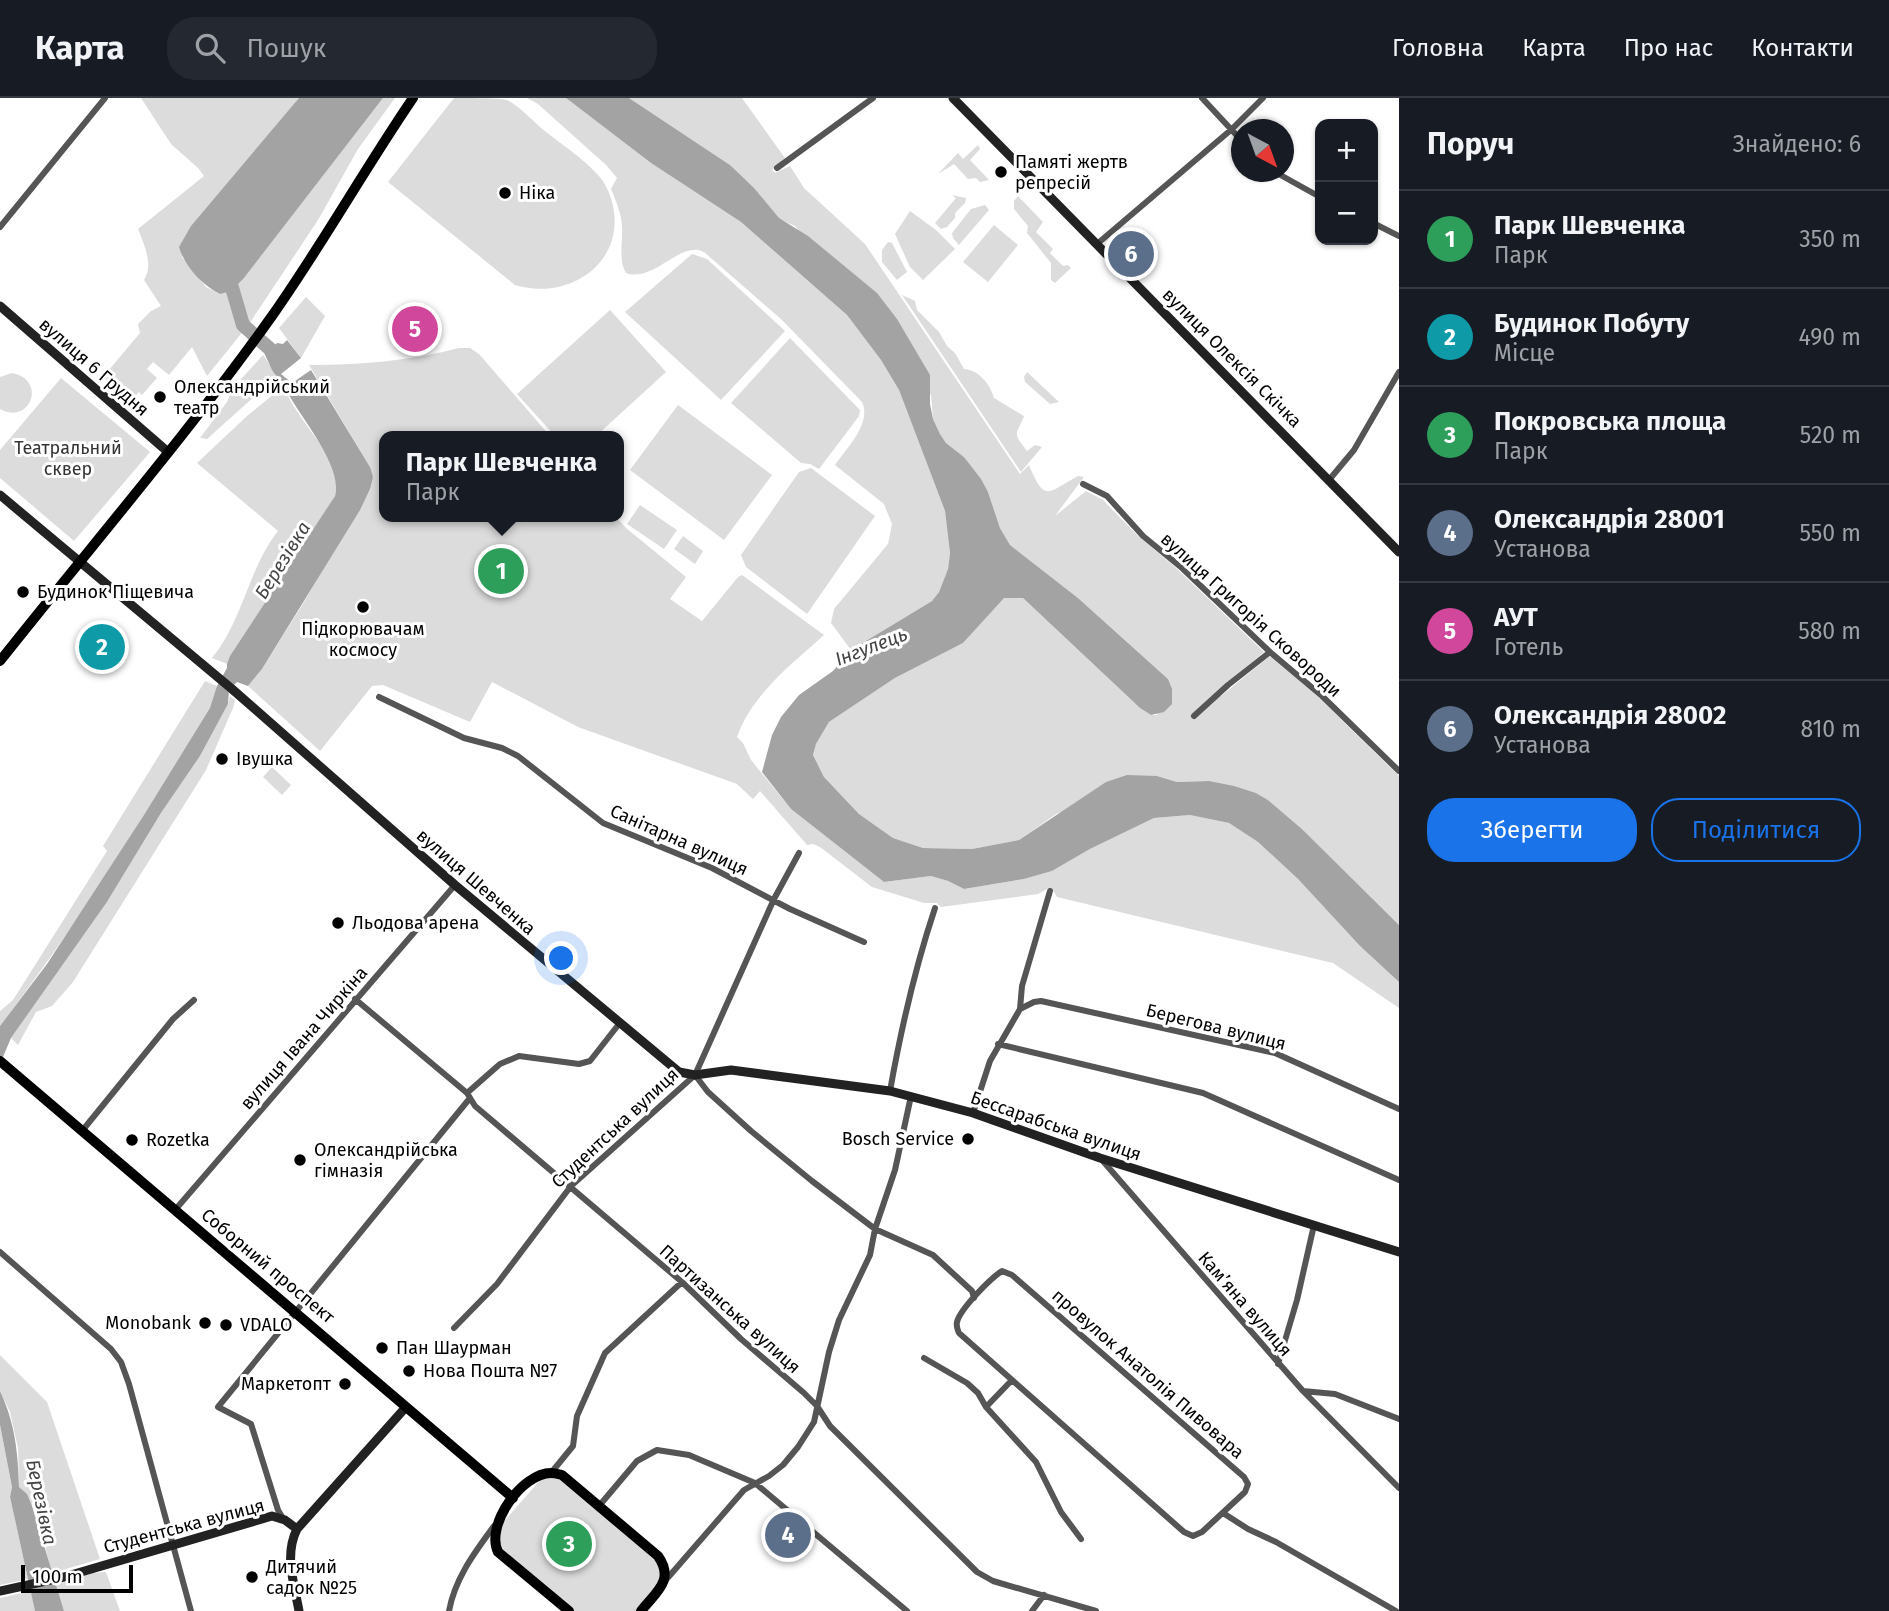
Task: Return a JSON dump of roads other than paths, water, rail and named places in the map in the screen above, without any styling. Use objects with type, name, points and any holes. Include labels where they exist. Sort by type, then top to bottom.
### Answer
[{"type":"highway","points":[[0,661],[168,452],[270,318],[328,234],[377,150],[413,98]]},
{"type":"highway","name":"Соборний проспект","points":[[0,1061],[513,1498]]},
{"type":"highway","points":[[569,1611],[498,1552],[494,1543],[502,1510],[524,1486],[541,1475],[551,1473],[562,1475],[658,1556],[666,1574],[664,1582],[641,1611]]},
{"type":"main road","name":"вулиця Олексія Скічка","points":[[953,98],[1399,552]]},
{"type":"main road","name":"вулиця 6 Грудня","points":[[0,306],[168,452]]},
{"type":"main road","name":"вулиця Шевченка","points":[[0,495],[233,689],[455,885],[619,1024],[679,1072],[695,1075]]},
{"type":"main road","name":"Бессарабська вулиця","points":[[695,1075],[731,1070],[911,1096],[973,1113],[1100,1158],[1399,1252]]},
{"type":"main road","points":[[299,1611],[290,1553],[297,1528],[406,1407]]},
{"type":"main road","name":"Студентська вулиця","points":[[0,1591],[64,1577],[272,1516],[297,1528]]},
{"type":"street","points":[[777,168],[873,98]]},
{"type":"street","points":[[1202,98],[1231,128]]},
{"type":"street","points":[[1242,119],[1263,98]]},
{"type":"street","points":[[0,227],[104,99]]},
{"type":"street","points":[[1097,244],[1231,130]]},
{"type":"street","points":[[1293,182],[1315,194]]},
{"type":"street","points":[[1378,226],[1399,236]]},
{"type":"street","points":[[1329,480],[1354,450],[1399,372]]},
{"type":"street","name":"вулиця Григорія Сковороди","points":[[1083,484],[1107,496],[1143,536],[1182,568],[1270,652],[1322,696],[1399,771]]},
{"type":"street","points":[[1194,716],[1270,652]]},
{"type":"street","name":"Санітарна вулиця","points":[[379,697],[464,738],[502,748],[518,756],[603,822],[712,868],[864,942]]},
{"type":"street","name":"Студентська вулиця","points":[[454,1328],[497,1284],[571,1186],[695,1075],[774,899],[799,853]]},
{"type":"street","name":"вулиця Івана Чиркіна","points":[[175,1210],[455,885]]},
{"type":"street","points":[[973,1113],[990,1061],[1020,1009],[1023,986],[1050,891]]},
{"type":"street","points":[[890,1091],[899,1037],[934,908]]},
{"type":"street","name":"Партизанська вулиця","points":[[355,999],[469,1095],[475,1107],[682,1282],[817,1406],[830,1426],[977,1572],[993,1581],[1096,1611]]},
{"type":"street","points":[[82,1130],[173,1019],[194,1000]]},
{"type":"street","name":"Берегова вулиця","points":[[1020,1009],[1026,1004],[1041,1001],[1275,1053],[1399,1109]]},
{"type":"street","points":[[285,1520],[278,1510],[251,1424],[218,1407],[469,1095],[500,1064],[519,1056],[579,1064],[590,1061],[619,1024]]},
{"type":"street","points":[[998,1044],[1203,1093],[1399,1180]]},
{"type":"street","name":"вулиця Шевченка","points":[[695,1075],[708,1092],[751,1131],[875,1229],[933,1255],[963,1282],[974,1298]]},
{"type":"street","points":[[664,1582],[744,1490],[783,1465],[814,1422],[828,1352],[839,1320],[870,1255],[875,1229],[895,1170],[911,1096]]},
{"type":"street","name":"Камʼяна вулиця","points":[[1100,1158],[1278,1364],[1399,1488]]},
{"type":"street","points":[[1278,1364],[1297,1300],[1314,1225]]},
{"type":"street","points":[[0,1252],[111,1349],[121,1362],[191,1611]]},
{"type":"street","name":"провулок Анатолія Пивовара","points":[[974,1298],[999,1273],[1006,1271],[1012,1275],[1244,1477],[1247,1488],[1223,1513]]},
{"type":"street","points":[[551,1473],[573,1446],[576,1416],[605,1353],[682,1282]]},
{"type":"street","points":[[974,1298],[957,1321],[959,1333],[1184,1532],[1198,1535],[1223,1513],[1396,1611]]},
{"type":"street","points":[[924,1358],[967,1383],[978,1393],[986,1407],[1036,1462],[1061,1512],[1081,1539]]},
{"type":"street","points":[[986,1407],[1012,1380]]},
{"type":"street","points":[[1303,1391],[1335,1394],[1399,1419]]},
{"type":"street","points":[[599,1506],[637,1461],[657,1450],[689,1455],[755,1483],[901,1609]]},
{"type":"street","points":[[449,1611],[451,1597],[462,1574],[498,1522]]},
{"type":"street","points":[[1032,1611],[1044,1595]]},
{"type":"water","points":[[299,98],[383,98],[244,278],[231,291],[220,294],[195,275],[185,262],[179,247],[191,226]]},
{"type":"water","name":"Інгулець","points":[[566,98],[629,98],[730,165],[779,218],[808,236],[877,293],[897,319],[930,375],[930,404],[940,434],[946,443],[964,457],[981,479],[1000,528],[1010,545],[1078,598],[1168,679],[1172,689],[1172,704],[1164,712],[1151,715],[1140,708],[1023,598],[1004,598],[963,643],[895,678],[829,722],[813,755],[824,777],[859,814],[893,838],[923,848],[972,849],[1019,840],[1106,782],[1127,775],[1157,776],[1177,782],[1209,781],[1256,793],[1302,829],[1399,925],[1399,982],[1360,946],[1298,879],[1258,842],[1229,823],[1190,815],[1154,818],[1052,871],[1024,879],[964,889],[931,876],[884,882],[791,809],[762,772],[772,735],[781,717],[799,695],[833,671],[851,650],[932,601],[939,592],[948,569],[950,553],[945,511],[899,390],[881,360],[847,315],[741,222],[651,163]]},
{"type":"water","points":[[287,340],[301,358],[281,374],[292,383],[311,370],[370,467],[373,477],[370,489],[360,510],[262,669],[248,686],[237,682],[229,690],[228,704],[200,756],[161,813],[107,902],[11,1038],[0,1064],[0,1026],[47,964],[144,815],[210,708],[230,656],[335,496],[336,483],[326,455],[271,367],[268,351],[277,343],[283,344]]},
{"type":"water","points":[[0,1391],[15,1438],[19,1487],[27,1494],[32,1506],[64,1611],[35,1611],[10,1497],[12,1487],[0,1425]]},
{"type":"waterway","name":"Березівка","points":[[228,274],[243,325],[270,349],[277,364]]},
{"type":"place","name":"Памяті жертв репресій","points":[[1001,172]]},
{"type":"place","name":"Ніка","points":[[505,193]]},
{"type":"place","name":"Олександрія 28002","points":[[1131,254]]},
{"type":"place","name":"АУТ","points":[[415,329]]},
{"type":"place","name":"Олександрійський театр","points":[[160,397]]},
{"type":"place","name":"Парк Шевченка","points":[[501,571]]},
{"type":"place","name":"Будинок Піщевича","points":[[23,592]]},
{"type":"place","name":"Підкорювачам космосу","points":[[363,607]]},
{"type":"place","name":"Будинок Побуту","points":[[102,647]]},
{"type":"place","name":"Івушка","points":[[222,759]]},
{"type":"place","name":"Льодова арена","points":[[338,923]]},
{"type":"place","name":"Bosch Service","points":[[968,1139]]},
{"type":"place","name":"Rozetka","points":[[132,1140]]},
{"type":"place","name":"Олександрійська гімназія","points":[[300,1160]]},
{"type":"place","name":"Monobank","points":[[205,1323]]},
{"type":"place","name":"VDALO","points":[[226,1325]]},
{"type":"place","name":"Пан Шаурман","points":[[382,1348]]},
{"type":"place","name":"Нова Пошта №7","points":[[409,1371]]},
{"type":"place","name":"Маркетопт","points":[[345,1384]]},
{"type":"place","name":"Олександрія 28001","points":[[788,1535]]},
{"type":"place","name":"Покровська площа","points":[[569,1544]]},
{"type":"place","name":"Дитячий садок №25","points":[[252,1577]]},
{"type":"park label","name":"Театральний сквер","points":[[68,458]]}]
